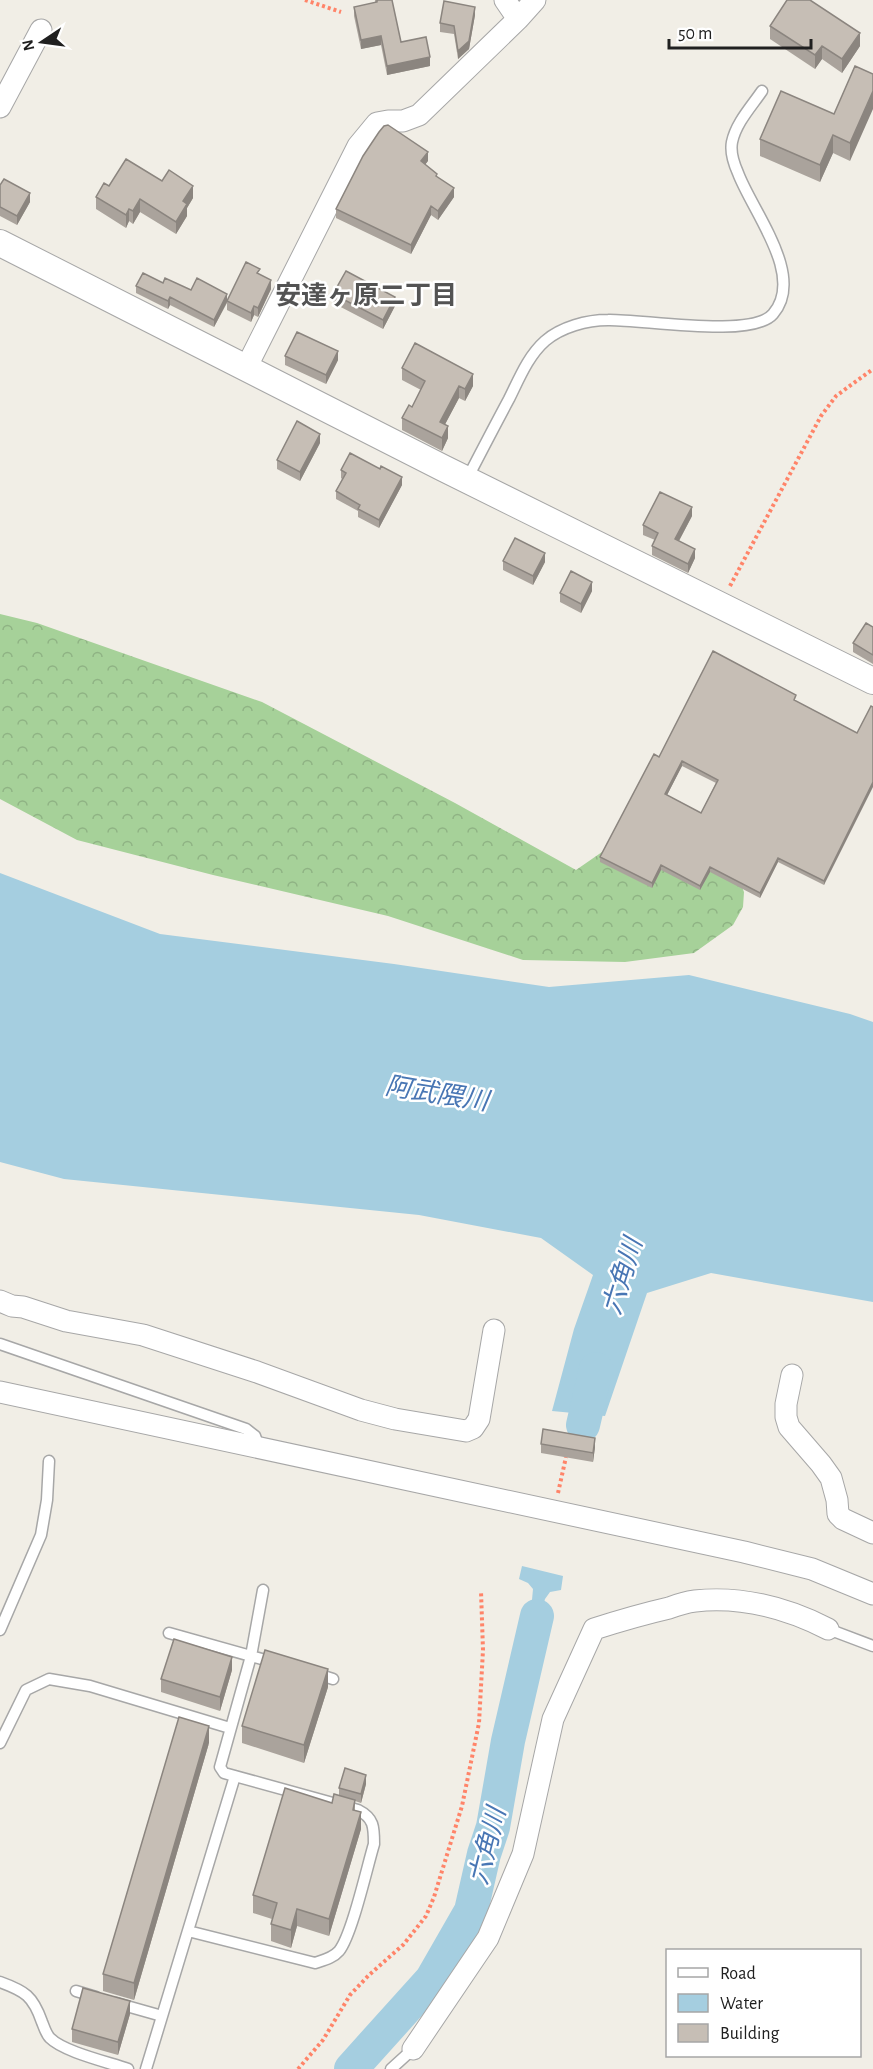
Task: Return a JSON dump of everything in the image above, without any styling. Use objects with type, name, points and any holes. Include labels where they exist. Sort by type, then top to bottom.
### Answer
[{"type":"street","points":[[505,0],[518,20]]},
{"type":"street","points":[[246,368],[358,146],[368,133],[377,123],[403,121],[419,115],[518,20],[534,0]]},
{"type":"street","points":[[0,108],[41,30]]},
{"type":"street","points":[[0,243],[873,681]]},
{"type":"street","points":[[0,1301],[66,1321],[143,1335],[361,1410],[395,1419],[466,1431],[473,1428],[479,1419],[494,1330]]},
{"type":"street","points":[[792,1375],[786,1404],[789,1427],[822,1464],[831,1478],[838,1514],[843,1519],[873,1533]]},
{"type":"street","points":[[0,1392],[755,1555],[812,1569],[873,1594]]},
{"type":"street","points":[[413,2049],[488,1938],[523,1854],[552,1719],[594,1629],[695,1601],[760,1604],[790,1612],[828,1629]]},
{"type":"lane","points":[[467,479],[529,360],[545,341],[563,330],[585,322],[608,320],[688,325],[749,325],[772,316],[781,302],[785,287],[782,269],[733,161],[732,143],[738,127],[762,91]]},
{"type":"lane","points":[[0,1344],[246,1429],[255,1436],[259,1448]]},
{"type":"lane","points":[[0,1630],[41,1535],[47,1500],[49,1461]]},
{"type":"lane","points":[[188,1931],[315,1963],[338,1953],[346,1938],[374,1844],[375,1830],[371,1820],[358,1810],[224,1773],[220,1767],[251,1656],[263,1590]]},
{"type":"lane","points":[[828,1629],[873,1646]]},
{"type":"lane","points":[[169,1633],[333,1679]]},
{"type":"lane","points":[[0,1743],[26,1690],[49,1679],[90,1686],[231,1728]]},
{"type":"lane","points":[[146,2069],[236,1776]]},
{"type":"lane","points":[[0,1983],[18,1989],[30,1998],[36,2006],[47,2035],[52,2040],[64,2047],[128,2069]]},
{"type":"lane","points":[[76,1991],[162,2016]]},
{"type":"lane","points":[[391,2069],[413,2049]]},
{"type":"path","points":[[305,0],[341,12]]},
{"type":"path","points":[[720,605],[821,416],[836,396],[873,369]]},
{"type":"path","points":[[555,1511],[566,1457]]},
{"type":"path","points":[[298,2069],[323,2040],[350,1995],[403,1945],[415,1930],[426,1916],[434,1897],[462,1806],[478,1723],[483,1650],[481,1591]]},
{"type":"green space","points":[[0,614],[37,623],[262,702],[455,803],[576,870],[654,816],[733,865],[744,892],[743,907],[733,925],[694,953],[625,962],[523,960],[388,916],[77,840],[0,799]]},
{"type":"water","name":"阿武隈川","points":[[0,873],[160,934],[394,964],[549,987],[689,975],[850,1014],[873,1022],[873,1302],[711,1273],[647,1293],[605,1416],[552,1411],[574,1329],[593,1275],[541,1238],[419,1215],[64,1179],[0,1162]]},
{"type":"water","points":[[522,1566],[563,1576],[561,1590],[550,1592],[545,1599],[526,1665],[533,1589],[528,1583],[519,1579]]},
{"type":"building","points":[[377,0],[392,0],[401,42],[426,37],[430,57],[387,66],[381,36],[361,40],[354,7],[377,2]]},
{"type":"building","points":[[787,0],[810,0],[860,33],[842,59],[822,46],[815,55],[770,26]]},
{"type":"building","points":[[444,1],[475,7],[469,41],[458,51],[454,26],[440,23]]},
{"type":"building","points":[[855,66],[873,74],[873,91],[850,143],[833,135],[820,165],[760,139],[781,91],[834,114]]},
{"type":"building","points":[[388,125],[428,152],[421,161],[437,174],[436,176],[454,188],[438,211],[431,206],[411,245],[336,209],[363,156],[379,132]]},
{"type":"building","points":[[126,159],[162,181],[169,170],[193,186],[183,201],[187,204],[176,222],[140,199],[133,211],[129,209],[126,215],[96,197],[104,183],[109,186]]},
{"type":"building","points":[[4,179],[30,193],[17,216],[0,207],[0,185]]},
{"type":"building","points":[[246,262],[260,269],[257,273],[271,280],[258,308],[254,306],[251,313],[227,301]]},
{"type":"building","points":[[346,271],[395,297],[383,320],[333,294]]},
{"type":"building","points":[[143,273],[163,283],[165,278],[191,290],[197,278],[227,294],[214,320],[170,297],[168,301],[136,286]]},
{"type":"building","points":[[297,332],[338,351],[326,375],[285,356]]},
{"type":"building","points":[[415,343],[473,374],[465,389],[459,386],[440,422],[448,426],[442,438],[402,418],[409,405],[412,407],[425,381],[402,368]]},
{"type":"building","points":[[297,421],[320,434],[300,472],[277,460]]},
{"type":"building","points":[[350,453],[380,469],[381,466],[402,477],[379,520],[358,509],[360,505],[336,491],[346,473],[341,470]]},
{"type":"building","points":[[660,492],[692,507],[675,539],[695,549],[688,564],[652,546],[658,533],[643,525]]},
{"type":"building","points":[[515,538],[545,553],[533,576],[503,561]]},
{"type":"building","points":[[571,571],[592,582],[581,604],[560,593]]},
{"type":"building","points":[[866,623],[873,627],[873,655],[853,643]]},
{"type":"building","points":[[713,651],[796,695],[794,700],[857,733],[871,706],[873,707],[873,782],[824,881],[778,858],[760,893],[710,867],[700,886],[661,865],[652,883],[600,857],[654,754],[659,757]],"holes":[[[682,761],[718,780],[701,813],[665,794]]]},
{"type":"building","points":[[543,1429],[595,1438],[593,1453],[541,1444]]},
{"type":"building","points":[[174,1639],[232,1657],[220,1697],[161,1679]]},
{"type":"building","points":[[265,1650],[328,1669],[304,1745],[242,1726]]},
{"type":"building","points":[[179,1717],[209,1726],[134,1983],[103,1974]]},
{"type":"building","points":[[345,1768],[366,1775],[361,1794],[339,1788]]},
{"type":"building","points":[[285,1788],[332,1803],[334,1794],[355,1800],[353,1810],[361,1812],[329,1919],[297,1909],[291,1930],[271,1924],[277,1903],[253,1895]]},
{"type":"building","points":[[83,1988],[130,2001],[118,2042],[72,2029]]},
{"type":"waterway","name":"六角川","points":[[583,1425],[596,1369]]},
{"type":"waterway","name":"六角川","points":[[351,2069],[432,1979],[471,1911],[484,1854],[493,1827],[508,1741],[537,1616]]},
{"type":"district","name":"安達ヶ原二丁目","points":[[366,295]]}]
